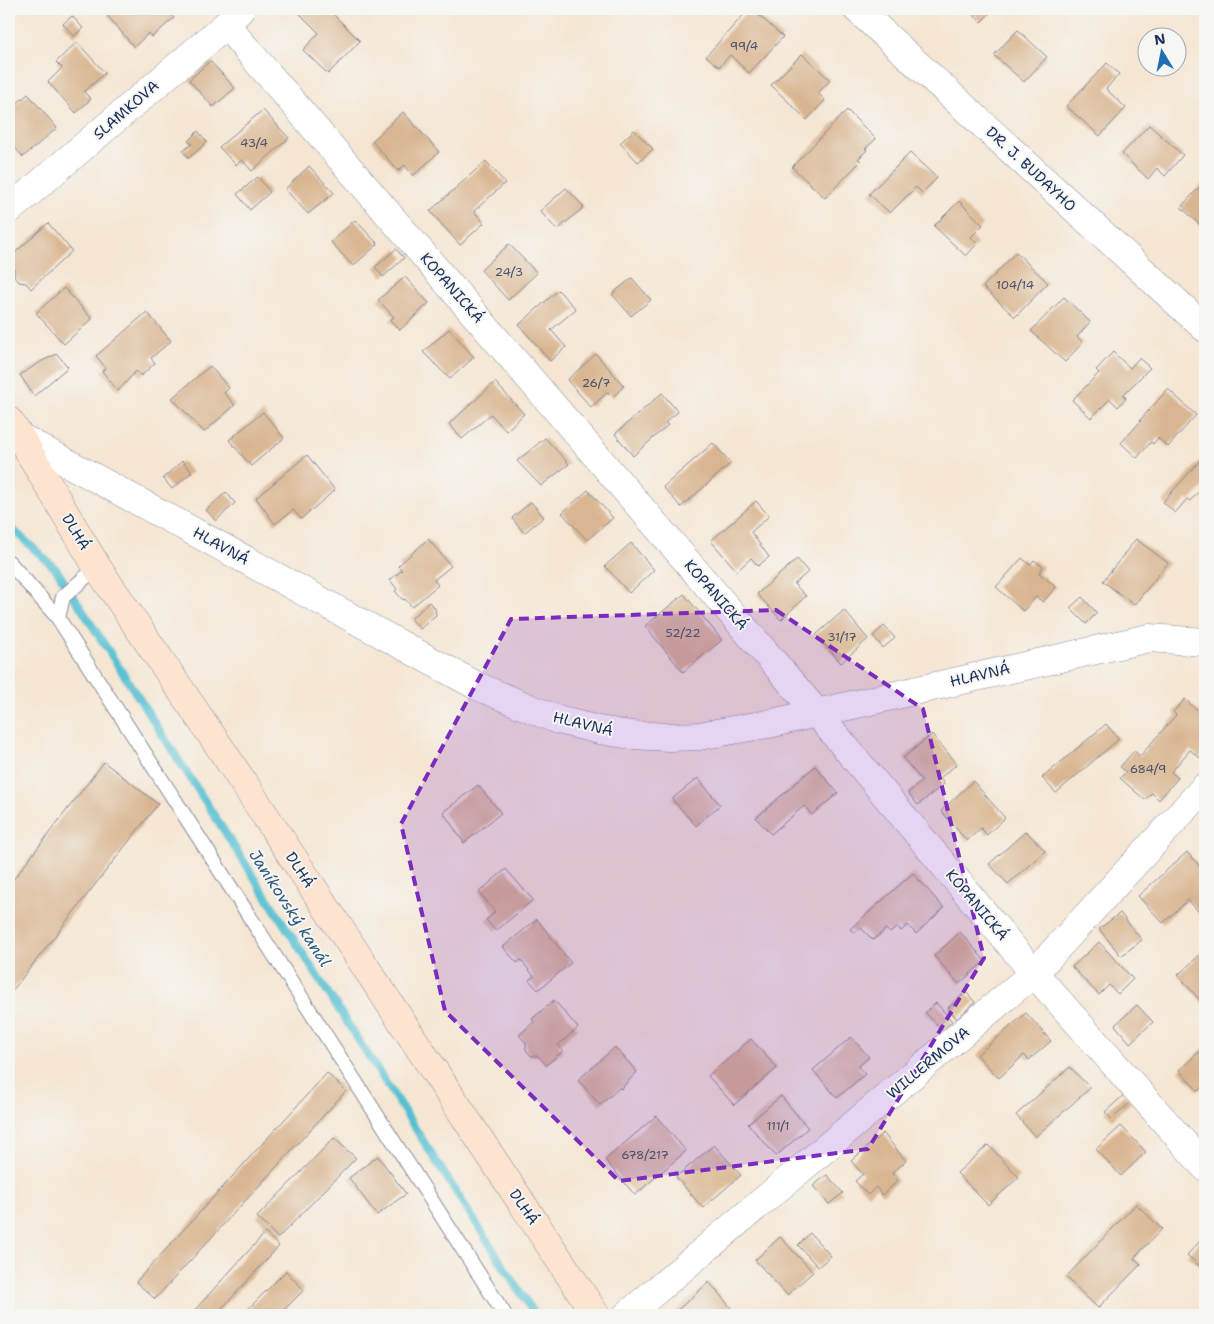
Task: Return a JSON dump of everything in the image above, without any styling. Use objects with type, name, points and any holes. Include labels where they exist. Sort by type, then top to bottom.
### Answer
[{"type":"street","name":"DR. J. BUDAYHO","points":[[857,9],[1205,328]]},
{"type":"street","name":"SLAMKOVA","points":[[9,210],[233,17]]},
{"type":"street","name":"KOPANICKÁ","points":[[233,17],[1034,973],[1205,1168]]},
{"type":"street","name":"HLAVNÁ","points":[[14,429],[477,686],[558,720],[599,730],[632,735],[699,736],[817,713],[1149,638],[1205,642]]},
{"type":"street","name":"DLHÁ","points":[[14,429],[88,575],[227,758],[596,1315]]},
{"type":"street","name":"WILLERMOVA","points":[[627,1315],[1034,973],[1205,787]]},
{"type":"lane","points":[[9,562],[58,618],[505,1315]]},
{"type":"lane","points":[[58,618],[63,597],[88,575]]},
{"type":"highlighted area","points":[[776,610],[923,709],[984,958],[868,1149],[619,1181],[445,1011],[401,824],[511,619]]},
{"type":"building","points":[[114,9],[166,9],[174,18],[152,37],[149,33],[134,47],[107,15]]},
{"type":"building","points":[[295,9],[328,9],[360,41],[328,74],[303,50],[319,33]]},
{"type":"building","points":[[749,9],[752,9],[783,37],[749,73],[730,55],[719,67],[706,56]]},
{"type":"building","points":[[967,9],[994,9],[981,22]]},
{"type":"building","points":[[72,16],[83,28],[74,36],[63,24]]},
{"type":"building","points":[[1018,30],[1047,57],[1024,82],[994,55]]},
{"type":"building","points":[[77,42],[105,73],[84,92],[91,99],[76,113],[48,82],[62,68],[56,62]]},
{"type":"building","points":[[802,54],[830,80],[818,93],[825,100],[807,120],[771,85]]},
{"type":"building","points":[[210,61],[235,88],[213,107],[189,80]]},
{"type":"building","points":[[1107,63],[1119,74],[1106,89],[1126,108],[1100,136],[1066,106]]},
{"type":"building","points":[[28,94],[57,128],[23,157],[9,141],[9,130],[13,127],[9,122],[9,110]]},
{"type":"building","points":[[263,110],[289,138],[252,171],[242,160],[236,165],[219,147]]},
{"type":"building","points":[[847,110],[876,139],[858,159],[861,161],[825,198],[792,167]]},
{"type":"building","points":[[403,112],[439,152],[413,176],[405,165],[398,171],[372,141]]},
{"type":"building","points":[[1149,125],[1183,155],[1165,176],[1157,168],[1148,179],[1122,154]]},
{"type":"building","points":[[634,130],[653,149],[638,162],[620,143]]},
{"type":"building","points":[[198,131],[207,142],[189,158],[183,151],[192,144],[188,141]]},
{"type":"building","points":[[910,153],[937,178],[922,193],[916,187],[890,213],[869,194]]},
{"type":"building","points":[[486,161],[505,183],[474,211],[484,223],[460,245],[430,211]]},
{"type":"building","points":[[309,166],[334,193],[308,214],[285,189]]},
{"type":"building","points":[[258,177],[270,192],[250,210],[237,194]]},
{"type":"building","points":[[1205,181],[1205,230],[1181,207]]},
{"type":"building","points":[[566,188],[584,207],[557,230],[540,211]]},
{"type":"building","points":[[959,201],[983,225],[971,237],[977,244],[966,256],[934,226]]},
{"type":"building","points":[[355,220],[378,244],[353,266],[331,242]]},
{"type":"building","points":[[48,223],[72,251],[31,289],[26,283],[19,282],[14,276],[14,269],[9,263],[9,258]]},
{"type":"building","points":[[509,244],[537,273],[508,300],[481,270]]},
{"type":"building","points":[[396,249],[404,258],[383,277],[375,267]]},
{"type":"building","points":[[1016,252],[1048,283],[1015,317],[983,287]]},
{"type":"building","points":[[405,277],[429,303],[400,330],[390,320],[394,317],[378,300]]},
{"type":"building","points":[[632,278],[651,300],[631,316],[612,294]]},
{"type":"building","points":[[64,288],[92,319],[64,344],[36,313]]},
{"type":"building","points":[[558,290],[576,309],[551,330],[566,347],[550,361],[519,325]]},
{"type":"building","points":[[1064,297],[1090,322],[1077,337],[1083,342],[1065,362],[1031,331]]},
{"type":"building","points":[[147,312],[171,341],[151,358],[155,363],[141,376],[136,371],[118,391],[102,371],[106,368],[96,356]]},
{"type":"building","points":[[449,329],[474,357],[450,379],[423,352]]},
{"type":"building","points":[[1113,352],[1130,368],[1139,358],[1150,368],[1123,395],[1126,398],[1118,407],[1110,399],[1091,418],[1072,400],[1099,373],[1096,370]]},
{"type":"building","points":[[57,354],[68,367],[34,396],[20,375]]},
{"type":"building","points":[[596,354],[624,386],[613,397],[608,392],[591,407],[567,380]]},
{"type":"building","points":[[210,366],[229,388],[224,393],[235,405],[204,432],[172,398]]},
{"type":"building","points":[[495,382],[524,414],[506,431],[491,414],[462,439],[449,424]]},
{"type":"building","points":[[1168,389],[1196,415],[1168,447],[1158,438],[1153,444],[1151,442],[1137,458],[1121,443]]},
{"type":"building","points":[[662,393],[678,412],[665,422],[668,425],[633,456],[615,434]]},
{"type":"building","points":[[263,412],[284,438],[251,466],[229,440]]},
{"type":"building","points":[[545,438],[569,464],[541,486],[517,461]]},
{"type":"building","points":[[713,443],[731,463],[681,507],[663,487]]},
{"type":"building","points":[[307,455],[335,490],[301,519],[293,510],[275,524],[256,498]]},
{"type":"building","points":[[1205,455],[1205,485],[1190,501],[1187,499],[1175,513],[1163,502]]},
{"type":"building","points":[[182,461],[192,472],[172,489],[163,478]]},
{"type":"building","points":[[588,490],[613,518],[587,540],[562,513]]},
{"type":"building","points":[[226,492],[235,503],[216,521],[206,510]]},
{"type":"building","points":[[756,501],[769,516],[751,532],[769,557],[758,566],[751,558],[737,571],[711,541]]},
{"type":"building","points":[[531,502],[544,517],[524,533],[512,518]]},
{"type":"building","points":[[428,539],[451,566],[434,580],[438,585],[412,607],[395,591],[397,589],[390,580],[402,570],[398,566]]},
{"type":"building","points":[[1136,539],[1168,563],[1134,605],[1103,581]]},
{"type":"building","points":[[631,543],[654,570],[629,593],[605,566]]},
{"type":"building","points":[[1022,558],[1030,565],[1034,560],[1043,567],[1039,573],[1056,587],[1043,602],[1036,597],[1023,611],[996,587]]},
{"type":"building","points":[[797,559],[808,572],[794,584],[806,596],[781,620],[757,594]]},
{"type":"building","points":[[684,594],[722,640],[683,672],[645,626]]},
{"type":"building","points":[[1082,597],[1097,613],[1086,624],[1070,608]]},
{"type":"building","points":[[429,602],[435,608],[436,615],[420,629],[411,619]]},
{"type":"building","points":[[844,610],[868,639],[841,663],[816,635]]},
{"type":"building","points":[[884,626],[895,638],[883,648],[873,636]]},
{"type":"building","points":[[1185,699],[1205,717],[1205,752],[1200,758],[1190,750],[1171,772],[1178,778],[1159,800],[1152,793],[1145,800],[1120,778],[1126,772],[1120,767],[1134,751],[1140,756],[1176,715],[1173,712]]},
{"type":"building","points":[[1106,724],[1119,739],[1056,793],[1042,778]]},
{"type":"building","points":[[932,734],[957,764],[940,778],[944,784],[918,805],[908,793],[922,781],[903,758]]},
{"type":"building","points":[[104,762],[158,804],[9,995],[9,885]]},
{"type":"building","points":[[815,766],[838,793],[812,815],[804,806],[771,834],[756,818]]},
{"type":"building","points":[[698,778],[720,805],[696,826],[672,799]]},
{"type":"building","points":[[973,781],[1005,818],[987,835],[981,828],[967,841],[941,811]]},
{"type":"building","points":[[478,785],[501,813],[464,843],[443,812]]},
{"type":"building","points":[[1026,831],[1045,851],[1008,884],[989,864]]},
{"type":"building","points":[[1187,852],[1205,872],[1205,919],[1188,900],[1163,923],[1138,896]]},
{"type":"building","points":[[506,869],[533,900],[496,931],[486,920],[495,912],[479,892]]},
{"type":"building","points":[[913,873],[944,908],[916,934],[908,925],[901,931],[898,927],[890,933],[886,929],[873,940],[861,928],[854,933],[850,929]]},
{"type":"building","points":[[1120,913],[1142,940],[1121,956],[1099,929]]},
{"type":"building","points":[[537,919],[571,963],[538,990],[529,980],[534,976],[521,960],[517,963],[503,947]]},
{"type":"building","points":[[960,932],[985,961],[959,984],[934,956]]},
{"type":"building","points":[[1099,942],[1133,979],[1118,994],[1109,985],[1099,995],[1072,967]]},
{"type":"building","points":[[1205,950],[1205,1006],[1178,975]]},
{"type":"building","points":[[966,992],[975,1002],[957,1019],[948,1008]]},
{"type":"building","points":[[554,1000],[578,1028],[558,1045],[563,1051],[546,1065],[538,1056],[531,1056],[526,1050],[526,1043],[519,1035],[534,1022],[532,1019]]},
{"type":"building","points":[[936,1003],[952,1021],[942,1030],[925,1012]]},
{"type":"building","points":[[1137,1005],[1153,1022],[1130,1043],[1115,1025]]},
{"type":"building","points":[[1026,1013],[1051,1041],[1029,1060],[1024,1055],[999,1078],[977,1055]]},
{"type":"building","points":[[851,1037],[869,1057],[858,1067],[865,1074],[837,1098],[813,1070]]},
{"type":"building","points":[[751,1039],[777,1068],[734,1105],[708,1076]]},
{"type":"building","points":[[615,1047],[637,1072],[621,1089],[619,1088],[600,1105],[578,1080]]},
{"type":"building","points":[[1205,1047],[1205,1084],[1198,1091],[1179,1070]]},
{"type":"building","points":[[1070,1067],[1090,1088],[1035,1137],[1016,1115]]},
{"type":"building","points":[[327,1073],[346,1091],[155,1299],[136,1282]]},
{"type":"building","points":[[1124,1095],[1131,1102],[1112,1119],[1105,1112]]},
{"type":"building","points":[[781,1096],[808,1128],[776,1156],[748,1124]]},
{"type":"building","points":[[656,1116],[686,1151],[635,1195],[605,1160]]},
{"type":"building","points":[[1121,1126],[1146,1152],[1121,1176],[1096,1149]]},
{"type":"building","points":[[883,1133],[906,1161],[892,1173],[898,1181],[882,1195],[876,1187],[868,1195],[855,1181],[863,1174],[851,1161]]},
{"type":"building","points":[[334,1138],[356,1158],[278,1238],[257,1217]]},
{"type":"building","points":[[714,1145],[741,1175],[703,1208],[676,1177]]},
{"type":"building","points":[[988,1145],[1019,1177],[988,1205],[957,1173]]},
{"type":"building","points":[[378,1156],[406,1194],[377,1215],[349,1178]]},
{"type":"building","points":[[827,1175],[843,1193],[829,1204],[813,1186]]},
{"type":"building","points":[[1136,1204],[1162,1229],[1134,1258],[1141,1264],[1098,1308],[1066,1277]]},
{"type":"building","points":[[265,1233],[279,1246],[216,1315],[190,1315]]},
{"type":"building","points":[[810,1233],[831,1256],[818,1267],[798,1245]]},
{"type":"building","points":[[1205,1236],[1205,1271],[1187,1255]]},
{"type":"building","points":[[780,1237],[813,1272],[787,1295],[755,1260]]},
{"type":"building","points":[[286,1271],[304,1290],[279,1315],[242,1315]]},
{"type":"building","points":[[709,1282],[737,1315],[672,1315]]},
{"type":"waterway","name":"Janíkovský kanál","points":[[9,526],[56,569],[535,1315]]}]
